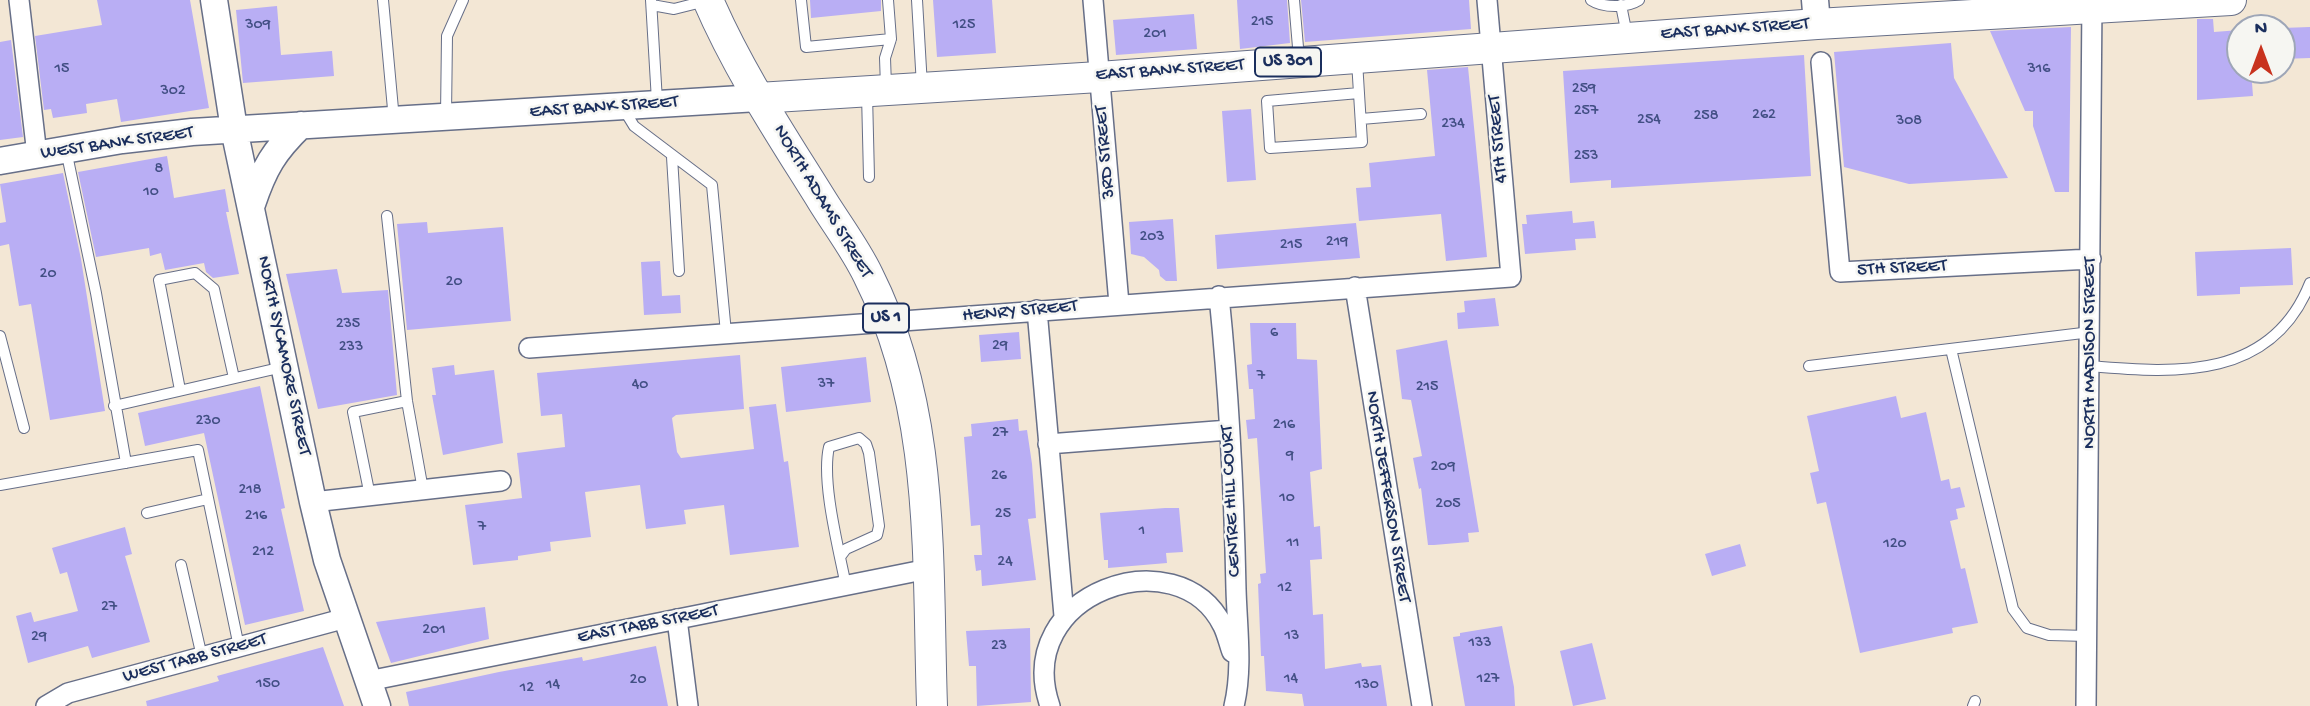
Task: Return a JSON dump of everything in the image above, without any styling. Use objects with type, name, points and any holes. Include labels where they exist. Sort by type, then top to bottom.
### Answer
[{"type":"main road","name":"NORTH ADAMS STREET","points":[[709,0],[758,98],[868,274],[912,395],[923,460],[932,706]]},
{"type":"main road","name":"EAST BANK STREET","points":[[758,98],[1100,77],[1627,38],[1816,12],[2231,0]]},
{"type":"street","points":[[19,0],[37,155]]},
{"type":"street","name":"NORTH SYCAMORE STREET","points":[[214,0],[234,129],[313,502],[345,618],[377,706]]},
{"type":"street","name":"3RD STREET","points":[[1097,0],[1100,77],[1119,304]]},
{"type":"street","name":"4TH STREET","points":[[1487,0],[1511,277]]},
{"type":"street","name":"NORTH MADISON STREET","points":[[2086,706],[2092,3]]},
{"type":"street","name":"5TH STREET","points":[[1821,62],[1840,272],[2091,259]]},
{"type":"street","name":"EAST BANK STREET","points":[[234,129],[758,98]]},
{"type":"street","points":[[251,205],[264,168],[281,145],[302,125]]},
{"type":"street","name":"WEST BANK STREET","points":[[0,162],[121,140],[234,129]]},
{"type":"street","name":"HENRY STREET","points":[[529,348],[1219,296],[1511,277]]},
{"type":"street","name":"NORTH JEFFERSON STREET","points":[[1355,287],[1422,706]]},
{"type":"street","name":"CENTRE HILL COURT","points":[[1219,296],[1229,430],[1238,670],[1234,706]]},
{"type":"street","points":[[1037,310],[1064,616]]},
{"type":"street","points":[[1048,444],[1229,430]]},
{"type":"street","points":[[313,502],[501,481]]},
{"type":"street","name":"EAST TABB STREET","points":[[368,681],[928,569]]},
{"type":"street","points":[[1049,706],[1044,676],[1047,652],[1064,616],[1088,596],[1112,586],[1139,581],[1174,586],[1210,609],[1223,625],[1238,670]]},
{"type":"street","name":"WEST TABB STREET","points":[[46,706],[68,693],[345,618]]},
{"type":"street","points":[[677,619],[688,706]]},
{"type":"lane","points":[[383,0],[394,121]]},
{"type":"lane","points":[[446,118],[447,36],[463,0]]},
{"type":"lane","points":[[657,105],[652,2],[674,9],[709,0]]},
{"type":"lane","points":[[801,0],[806,47],[891,39]]},
{"type":"lane","points":[[869,177],[876,89],[891,39],[888,0]]},
{"type":"lane","points":[[917,0],[922,86]]},
{"type":"lane","points":[[1294,0],[1299,61]]},
{"type":"lane","points":[[1591,0],[1599,6],[1621,5],[1639,0]]},
{"type":"lane","points":[[1621,5],[1627,38]]},
{"type":"lane","points":[[1357,57],[1362,142],[1270,148],[1267,100],[1359,93]]},
{"type":"lane","points":[[623,107],[634,126],[712,186],[726,333]]},
{"type":"lane","points":[[1361,119],[1421,114]]},
{"type":"lane","points":[[66,150],[96,293],[126,463]]},
{"type":"lane","points":[[672,157],[679,271]]},
{"type":"lane","points":[[387,216],[408,401],[423,490]]},
{"type":"lane","points":[[180,390],[159,279],[195,273],[214,289],[233,378]]},
{"type":"lane","points":[[2091,366],[2172,371],[2224,362],[2255,351],[2291,319],[2310,283]]},
{"type":"lane","points":[[1809,366],[2091,332]]},
{"type":"lane","points":[[0,336],[24,428]]},
{"type":"lane","points":[[1951,349],[2013,609],[2027,628],[2049,635],[2087,636]]},
{"type":"lane","points":[[114,406],[284,367]]},
{"type":"lane","points":[[370,496],[353,412],[408,401]]},
{"type":"lane","points":[[840,557],[846,549],[877,535],[879,526],[869,453],[866,444],[859,438],[829,447],[826,460],[840,557],[846,586]]},
{"type":"lane","points":[[0,485],[198,450],[239,647]]},
{"type":"lane","points":[[147,513],[208,499]]},
{"type":"lane","points":[[181,565],[202,657]]},
{"type":"building","points":[[97,0],[190,0],[209,108],[121,122],[117,99],[86,104],[87,113],[53,118],[51,109],[44,110],[35,36],[102,25]]},
{"type":"building","points":[[810,0],[881,0],[881,11],[811,18]]},
{"type":"building","points":[[933,0],[992,0],[996,53],[937,57]]},
{"type":"building","points":[[1237,0],[1287,0],[1290,43],[1240,49]]},
{"type":"building","points":[[1301,0],[1469,0],[1471,29],[1305,42]]},
{"type":"building","points":[[277,6],[281,55],[332,51],[334,76],[243,83],[236,10]]},
{"type":"building","points":[[1194,14],[1197,49],[1116,55],[1113,20]]},
{"type":"building","points":[[2197,19],[2213,19],[2214,32],[2226,31],[2226,84],[2252,84],[2253,96],[2197,100]]},
{"type":"building","points":[[2071,27],[2069,192],[2055,192],[2033,126],[2033,111],[2025,111],[1990,31]]},
{"type":"building","points":[[2310,27],[2310,58],[2296,58],[2296,28]]},
{"type":"building","points":[[11,40],[23,137],[0,140],[0,42]]},
{"type":"building","points":[[1951,43],[1954,78],[2008,178],[1909,184],[1844,167],[1834,52]]},
{"type":"building","points":[[1804,55],[1811,176],[1611,188],[1611,180],[1570,183],[1563,71]]},
{"type":"building","points":[[1468,67],[1487,257],[1446,261],[1441,214],[1359,221],[1356,188],[1371,187],[1369,163],[1435,156],[1427,70]]},
{"type":"building","points":[[1251,109],[1256,180],[1227,182],[1222,111]]},
{"type":"building","points":[[167,156],[174,198],[225,189],[229,212],[226,212],[239,274],[213,278],[206,272],[204,263],[165,270],[161,253],[150,256],[149,248],[96,257],[78,172]]},
{"type":"building","points":[[63,173],[81,259],[105,411],[50,420],[31,304],[19,306],[9,244],[0,246],[0,223],[6,222],[0,184]]},
{"type":"building","points":[[1572,211],[1573,223],[1594,221],[1596,238],[1575,239],[1576,250],[1525,254],[1522,224],[1527,224],[1526,215]]},
{"type":"building","points":[[1173,219],[1177,281],[1166,281],[1160,276],[1159,270],[1144,257],[1131,254],[1129,222]]},
{"type":"building","points":[[427,222],[428,233],[503,227],[511,321],[407,330],[397,224]]},
{"type":"building","points":[[1356,223],[1360,258],[1217,269],[1215,235]]},
{"type":"building","points":[[2291,248],[2293,285],[2240,287],[2240,294],[2197,296],[2195,252]]},
{"type":"building","points":[[660,261],[662,296],[680,295],[681,313],[644,315],[641,262]]},
{"type":"building","points":[[337,269],[342,293],[388,290],[397,395],[318,409],[286,274]]},
{"type":"building","points":[[1495,298],[1499,326],[1458,329],[1457,313],[1465,312],[1464,301]]},
{"type":"building","points":[[1250,323],[1296,323],[1297,359],[1317,360],[1322,469],[1310,472],[1314,527],[1320,526],[1322,559],[1310,560],[1313,615],[1323,614],[1325,669],[1361,663],[1362,667],[1381,665],[1387,706],[1304,706],[1302,694],[1266,691],[1264,656],[1261,656],[1258,584],[1261,583],[1260,574],[1266,573],[1257,438],[1248,439],[1246,420],[1255,419],[1253,389],[1249,389],[1247,365],[1252,364]]},
{"type":"building","points":[[1019,332],[1021,359],[981,362],[979,335]]},
{"type":"building","points":[[1447,340],[1479,532],[1468,533],[1469,542],[1428,545],[1421,488],[1419,489],[1413,458],[1422,456],[1411,400],[1402,399],[1396,350]]},
{"type":"building","points":[[740,355],[744,409],[676,415],[672,418],[677,452],[681,458],[754,449],[749,407],[776,404],[784,462],[788,461],[799,547],[730,555],[724,505],[684,510],[686,524],[646,529],[640,485],[585,492],[591,537],[550,542],[551,551],[518,556],[518,560],[473,565],[465,505],[522,498],[517,453],[565,447],[562,414],[541,416],[537,373]]},
{"type":"building","points":[[866,357],[871,402],[786,412],[781,367]]},
{"type":"building","points":[[454,365],[455,375],[494,370],[503,443],[443,455],[432,395],[436,395],[432,368]]},
{"type":"building","points":[[260,386],[285,508],[281,509],[304,611],[245,625],[204,433],[145,446],[138,413]]},
{"type":"building","points":[[1896,396],[1901,418],[1926,412],[1941,481],[1949,479],[1951,489],[1960,487],[1965,507],[1956,509],[1958,519],[1950,521],[1978,623],[1952,628],[1953,633],[1860,653],[1826,502],[1817,504],[1810,473],[1819,471],[1807,416]]},
{"type":"building","points":[[1018,419],[1019,431],[1027,430],[1032,464],[1036,518],[1028,519],[1036,580],[982,586],[981,570],[976,571],[974,555],[982,555],[980,525],[971,526],[964,437],[972,436],[971,424]]},
{"type":"building","points":[[1179,508],[1183,552],[1166,553],[1167,563],[1108,568],[1108,560],[1104,560],[1100,513]]},
{"type":"building","points":[[125,527],[132,554],[125,556],[150,642],[92,658],[88,646],[28,663],[16,616],[31,612],[34,622],[78,611],[67,572],[60,574],[52,548]]},
{"type":"building","points":[[1740,544],[1746,566],[1712,576],[1705,554]]},
{"type":"building","points":[[485,607],[489,639],[391,663],[376,622]]},
{"type":"building","points":[[1502,626],[1515,706],[1465,706],[1453,637],[1460,636],[1460,633]]},
{"type":"building","points":[[1030,628],[1031,702],[977,706],[976,666],[969,666],[966,631]]},
{"type":"building","points":[[1592,643],[1606,699],[1573,706],[1560,651]]},
{"type":"building","points":[[656,646],[668,706],[409,706],[406,692],[499,672],[582,657],[583,661]]},
{"type":"building","points":[[323,647],[344,706],[147,706],[146,701],[219,681],[217,676]]}]
